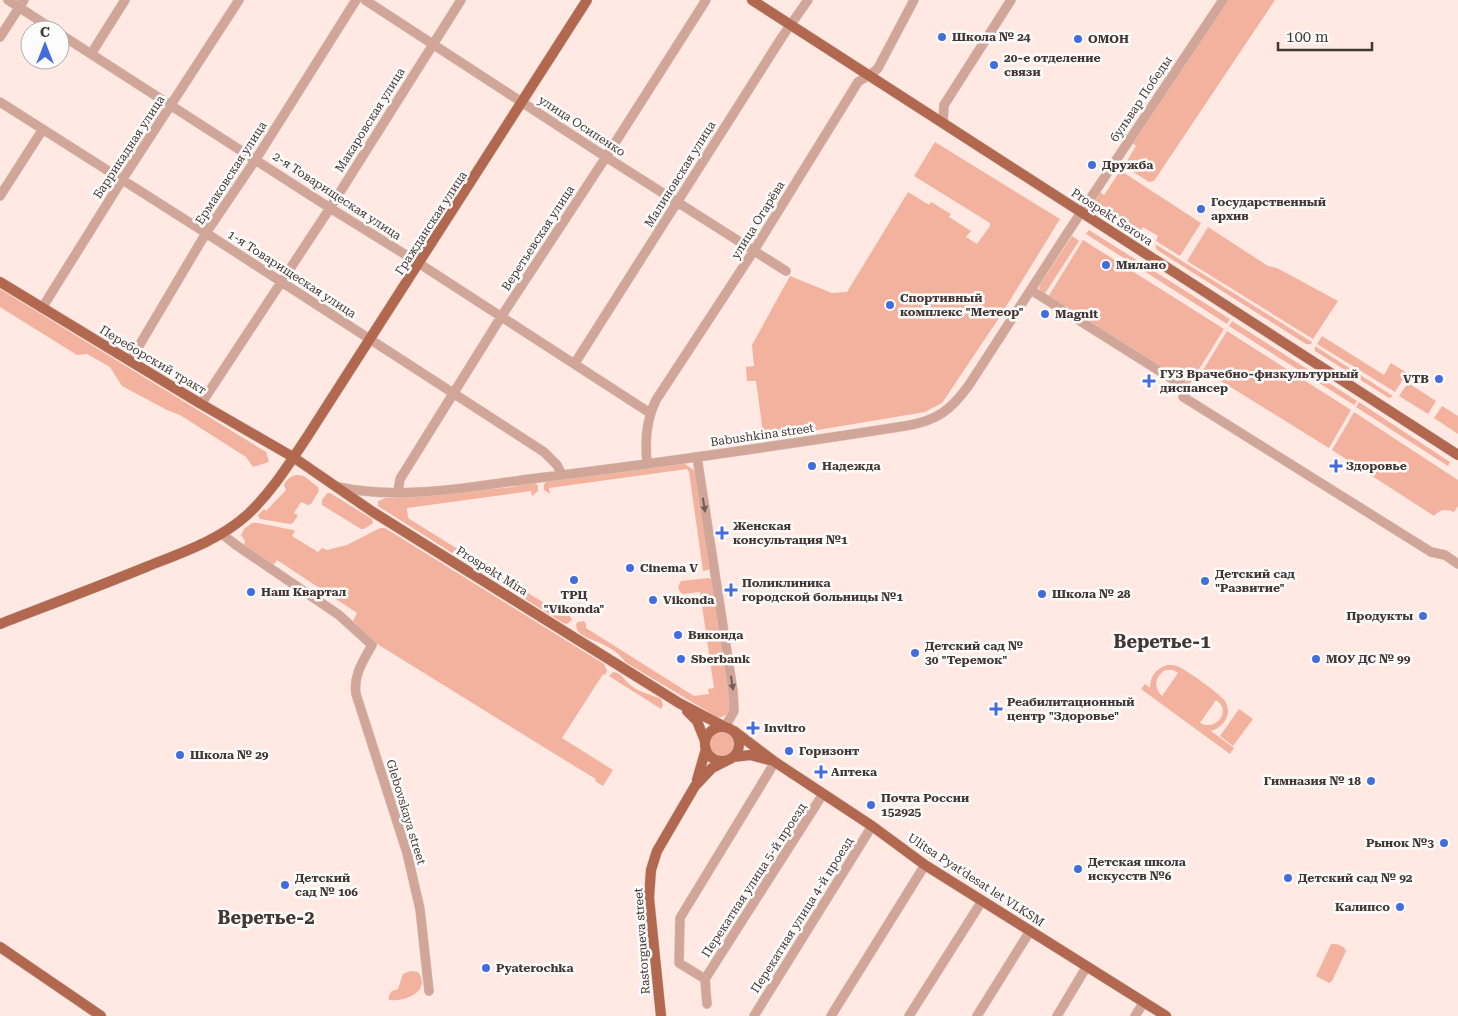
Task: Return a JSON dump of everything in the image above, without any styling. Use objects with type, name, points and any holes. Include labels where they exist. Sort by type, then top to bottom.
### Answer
[{"type":"main road","name":"Гражданская улица","points":[[293,458],[420,264],[587,0]]},
{"type":"main road","name":"Prospekt Serova","points":[[752,0],[1458,455]]},
{"type":"main road","name":"Переборский тракт","points":[[0,282],[293,458]]},
{"type":"main road","name":"Prospekt Mira","points":[[293,458],[373,512],[679,703],[730,729]]},
{"type":"main road","points":[[0,624],[194,548],[222,534],[246,516],[293,458]]},
{"type":"main road","name":"Prospekt Mira","points":[[679,703],[697,721],[704,734],[706,745]]},
{"type":"main road","points":[[719,727],[730,729],[739,738],[739,746],[730,759],[712,768],[695,786],[703,765],[706,745],[711,730],[719,727]]},
{"type":"main road","name":"Ulitsa Pyat'desat let VLKSM","points":[[730,729],[775,762],[872,826],[925,865],[1166,1016]]},
{"type":"main road","name":"Ulitsa Pyat'desat let VLKSM","points":[[706,745],[714,759],[730,759],[750,755],[775,762]]},
{"type":"main road","name":"Rastorgueva street","points":[[661,1016],[649,898],[650,877],[657,851],[695,786]]},
{"type":"main road","points":[[0,947],[101,1016]]},
{"type":"street","points":[[8,0],[21,4],[41,20]]},
{"type":"street","points":[[91,54],[125,0]]},
{"type":"street","name":"Баррикадная улица","points":[[42,308],[122,180],[239,0]]},
{"type":"street","name":"Ермаковская улица","points":[[130,361],[206,233],[256,159],[356,0]]},
{"type":"street","name":"улица Осипенко","points":[[365,0],[786,272]]},
{"type":"street","name":"Макаровская улица","points":[[201,404],[330,208],[460,0]]},
{"type":"street","name":"Веретьевская улица","points":[[398,492],[400,478],[452,394],[706,0]]},
{"type":"street","name":"Малиновская улица","points":[[575,363],[676,202],[808,0]]},
{"type":"street","name":"улица Огарёва","points":[[647,463],[646,435],[650,413],[656,400],[753,252],[858,82],[878,68],[914,0]]},
{"type":"street","points":[[942,123],[944,105],[1011,0]]},
{"type":"street","name":"бульвар Победы","points":[[1081,212],[1223,0]]},
{"type":"street","points":[[0,37],[21,4]]},
{"type":"street","name":"2-я Товарищеская улица","points":[[70,40],[575,363],[650,413]]},
{"type":"street","name":"1-я Товарищеская улица","points":[[0,102],[544,452],[557,465],[562,475]]},
{"type":"street","points":[[0,196],[42,129]]},
{"type":"street","name":"Babushkina street","points":[[338,487],[354,491],[430,492],[697,457],[923,423],[937,417],[952,407],[965,391],[1081,212]]},
{"type":"street","points":[[1031,290],[1188,390],[1183,397],[1431,552],[1445,555],[1458,564]]},
{"type":"street","points":[[697,457],[734,691],[734,711],[730,729]]},
{"type":"street","points":[[373,512],[368,505],[368,498],[373,494],[386,492]]},
{"type":"street","name":"Glebovskaya street","points":[[222,534],[248,554],[339,615],[372,645],[358,672],[356,694],[407,853],[420,909],[429,991]]},
{"type":"street","points":[[706,1004],[705,979],[679,963],[680,918],[775,762]]},
{"type":"street","name":"Перекатная улица 5-й проезд","points":[[705,979],[823,794]]},
{"type":"street","name":"Перекатная улица 4-й проезд","points":[[754,1016],[872,826]]},
{"type":"street","points":[[831,1016],[925,865]]},
{"type":"street","points":[[909,1016],[982,901]]},
{"type":"street","points":[[977,1016],[1030,931]]},
{"type":"street","points":[[1057,1016],[1087,966]]},
{"type":"street","points":[[1135,1016],[1144,1002]]},
{"type":"shaded area","points":[[1227,0],[1275,0],[1154,181],[1149,182],[1124,166],[1136,146],[1131,142]]},
{"type":"shaded area","name":"Спортивный комплекс \"Метеор\"","points":[[935,142],[1060,219],[999,318],[942,403],[925,412],[764,439],[756,381],[747,381],[746,367],[754,366],[752,345],[790,276],[832,293],[847,292],[908,192],[929,205],[931,202],[951,214],[949,217],[971,231],[966,237],[977,244],[990,226],[990,223],[914,176]]},
{"type":"shaded area","points":[[1115,167],[1201,223],[1180,256],[1156,241],[1158,236],[1143,227],[1141,230],[1094,201],[1100,192],[1104,195],[1118,174],[1113,170]]},
{"type":"shaded area","points":[[1208,227],[1268,266],[1277,268],[1338,301],[1313,339],[1187,261]]},
{"type":"shaded area","points":[[1089,230],[1230,319],[1227,324],[1086,234]]},
{"type":"shaded area","points":[[1072,236],[1079,241],[1044,295],[1040,292],[1039,286]]},
{"type":"shaded area","points":[[1083,240],[1224,329],[1188,387],[1048,297]]},
{"type":"shaded area","points":[[1155,244],[1312,342],[1311,344],[1306,344],[1157,250]]},
{"type":"shaded area","points":[[0,289],[266,452],[269,462],[253,467],[246,457],[180,415],[122,386],[110,367],[87,354],[77,355],[0,307]]},
{"type":"shaded area","points":[[1232,321],[1357,401],[1354,405],[1229,326]]},
{"type":"shaded area","points":[[1227,331],[1351,410],[1329,448],[1203,370]]},
{"type":"shaded area","points":[[1322,336],[1384,375],[1391,363],[1407,373],[1395,392],[1317,344]]},
{"type":"shaded area","points":[[1315,346],[1393,396],[1389,398],[1315,351]]},
{"type":"shaded area","points":[[1408,383],[1436,401],[1428,414],[1399,396]]},
{"type":"shaded area","points":[[1359,402],[1450,462],[1448,466],[1356,407]]},
{"type":"shaded area","points":[[1442,406],[1458,416],[1458,434],[1434,418]]},
{"type":"shaded area","points":[[1354,412],[1458,480],[1458,506],[1454,512],[1443,510],[1434,516],[1332,450]]},
{"type":"shaded area","points":[[684,463],[695,471],[711,567],[708,570],[703,571],[689,472],[687,469],[549,488],[550,494],[544,490],[545,483],[548,480]]},
{"type":"shaded area","points":[[298,475],[304,476],[318,487],[319,491],[311,504],[308,505],[301,502],[294,513],[298,515],[293,523],[290,524],[260,519],[258,515],[264,509],[266,511],[286,490],[284,485],[287,481]]},
{"type":"shaded area","points":[[535,482],[538,486],[538,491],[532,496],[531,491],[407,508],[408,518],[565,616],[570,616],[572,620],[567,624],[378,506],[378,501],[385,498],[513,487]]},
{"type":"shaded area","points":[[327,493],[330,493],[372,519],[373,523],[361,529],[322,505],[322,500]]},
{"type":"shaded area","points":[[252,523],[293,530],[295,531],[292,536],[318,552],[322,548],[327,550],[347,545],[380,528],[385,528],[604,664],[607,671],[605,675],[603,674],[562,738],[613,770],[603,786],[595,781],[596,779],[374,642],[353,621],[357,613],[277,560],[272,567],[244,545],[245,541],[241,535],[244,529]]},
{"type":"shaded area","points":[[709,578],[712,580],[731,706],[728,713],[722,717],[717,717],[625,662],[612,649],[586,637],[577,630],[576,624],[584,621],[586,628],[694,696],[709,694],[708,689],[714,688],[700,592],[683,594],[678,587],[681,581]]},
{"type":"shaded area","points":[[1168,665],[1178,666],[1225,701],[1228,715],[1220,726],[1211,731],[1234,748],[1230,754],[1141,689],[1145,684],[1150,688],[1154,673]],"holes":[[[1165,670],[1173,670],[1178,673],[1162,696],[1157,689],[1156,682]],[[1216,700],[1223,709],[1220,719],[1212,725],[1200,723]]]},
{"type":"shaded area","points":[[613,672],[620,675],[635,689],[661,699],[663,705],[661,709],[609,676]]},
{"type":"shaded area","points":[[1239,709],[1253,719],[1233,746],[1220,736]]},
{"type":"shaded area","points":[[722,729],[733,733],[737,744],[733,755],[722,759],[711,755],[707,744],[711,733]]},
{"type":"shaded area","points":[[1331,944],[1340,945],[1346,951],[1332,981],[1329,983],[1316,976]]},
{"type":"shaded area","points":[[410,971],[418,972],[422,985],[419,990],[409,997],[389,1000],[392,991],[398,989],[403,974]]},
{"type":"place","name":"Школа № 24","points":[[942,37]]},
{"type":"place","name":"ОМОН","points":[[1078,39]]},
{"type":"place","name":"20-е отделение связи","points":[[994,65]]},
{"type":"place","name":"Дружба","points":[[1092,165]]},
{"type":"place","name":"Государственный архив","points":[[1201,209]]},
{"type":"place","name":"Милано","points":[[1106,265]]},
{"type":"place","name":"Спортивный комплекс \"Метеор\"","points":[[890,305]]},
{"type":"place","name":"Magnit","points":[[1045,314]]},
{"type":"place","name":"VTB","points":[[1439,379]]},
{"type":"place","name":"ГУЗ Врачебно-физкультурный диспансер","points":[[1149,381]]},
{"type":"place","name":"Надежда","points":[[812,466]]},
{"type":"place","name":"Здоровье","points":[[1336,466]]},
{"type":"place","name":"Женская консультация №1","points":[[722,533]]},
{"type":"place","name":"Cinema V","points":[[630,568]]},
{"type":"place","name":"ТРЦ \"Vikonda\"","points":[[574,580]]},
{"type":"place","name":"Детский сад \"Развитие\"","points":[[1205,581]]},
{"type":"place","name":"Поликлиника городской больницы №1","points":[[731,590]]},
{"type":"place","name":"Наш Квартал","points":[[251,592]]},
{"type":"place","name":"Школа № 28","points":[[1042,594]]},
{"type":"place","name":"Vikonda","points":[[653,600]]},
{"type":"place","name":"Продукты","points":[[1423,616]]},
{"type":"place","name":"Виконда","points":[[678,635]]},
{"type":"place","name":"Детский сад № 30 \"Теремок\"","points":[[915,653]]},
{"type":"place","name":"Sberbank","points":[[681,659]]},
{"type":"place","name":"МОУ ДС № 99","points":[[1316,659]]},
{"type":"place","name":"Реабилитационный центр \"Здоровье\"","points":[[996,709]]},
{"type":"place","name":"Invitro","points":[[753,728]]},
{"type":"place","name":"Горизонт","points":[[789,751]]},
{"type":"place","name":"Школа № 29","points":[[180,755]]},
{"type":"place","name":"Аптека","points":[[821,772]]},
{"type":"place","name":"Гимназия № 18","points":[[1371,781]]},
{"type":"place","name":"Почта России 152925","points":[[871,805]]},
{"type":"place","name":"Рынок №3","points":[[1444,843]]},
{"type":"place","name":"Детская школа искусств №6","points":[[1078,869]]},
{"type":"place","name":"Детский сад № 92","points":[[1288,878]]},
{"type":"place","name":"Детский сад № 106","points":[[285,885]]},
{"type":"place","name":"Калипсо","points":[[1400,907]]},
{"type":"place","name":"Pyaterochka","points":[[486,968]]},
{"type":"district","name":"Веретье-1","points":[[1162,642]]},
{"type":"district","name":"Веретье-2","points":[[266,918]]}]
